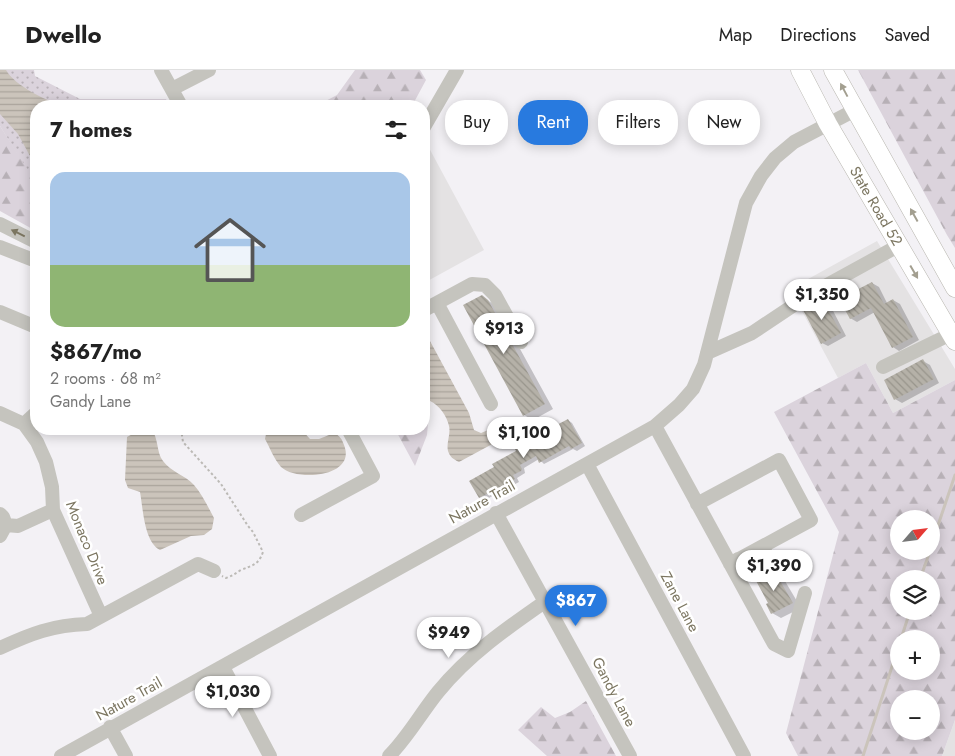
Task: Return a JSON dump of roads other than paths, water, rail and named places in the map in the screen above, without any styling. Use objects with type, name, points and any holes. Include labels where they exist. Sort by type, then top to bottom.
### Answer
[{"type":"main road","name":"State Road 52","points":[[800,70],[828,124],[953,338]]},
{"type":"main road","name":"State Road 52","points":[[833,70],[955,288]]},
{"type":"street","points":[[161,70],[178,100]]},
{"type":"street","points":[[172,89],[209,70]]},
{"type":"street","points":[[430,117],[457,70]]},
{"type":"street","name":"Nature Trail","points":[[60,756],[655,426],[679,405],[693,389],[704,365],[746,203],[761,176],[775,158],[794,142],[855,110]]},
{"type":"street","points":[[0,224],[30,239]]},
{"type":"street","points":[[707,353],[752,333],[809,295],[898,246]]},
{"type":"street","points":[[0,247],[30,259]]},
{"type":"street","points":[[430,307],[472,284],[485,286],[495,295],[521,342]]},
{"type":"street","points":[[437,303],[491,404]]},
{"type":"street","points":[[0,312],[30,324]]},
{"type":"street","points":[[883,367],[953,338]]},
{"type":"street","points":[[0,413],[24,424],[30,419]]},
{"type":"street","name":"Monaco Drive","points":[[24,424],[30,432]]},
{"type":"street","points":[[655,426],[697,504],[734,561],[774,644],[788,650],[805,593]]},
{"type":"street","name":"Monaco Drive","points":[[32,435],[46,462],[52,487],[53,510],[101,616]]},
{"type":"street","points":[[301,515],[373,476],[351,435]]},
{"type":"street","points":[[697,504],[779,460],[811,520],[734,561]]},
{"type":"street","name":"Zane Lane","points":[[587,464],[744,756]]},
{"type":"street","points":[[2,525],[18,526],[53,510]]},
{"type":"street","name":"Gandy Lane","points":[[496,513],[630,756]]},
{"type":"street","points":[[0,648],[47,628],[87,624],[198,564],[214,571]]},
{"type":"street","points":[[389,756],[403,742],[437,693],[467,661],[503,631],[546,601]]},
{"type":"street","points":[[223,667],[270,756]]},
{"type":"street","points":[[110,727],[126,756]]},
{"type":"waterway","points":[[940,519],[955,475]]},
{"type":"waterway","points":[[923,570],[927,560]]},
{"type":"waterway","points":[[904,630],[907,620]]},
{"type":"waterway","points":[[863,756],[890,673]]}]
